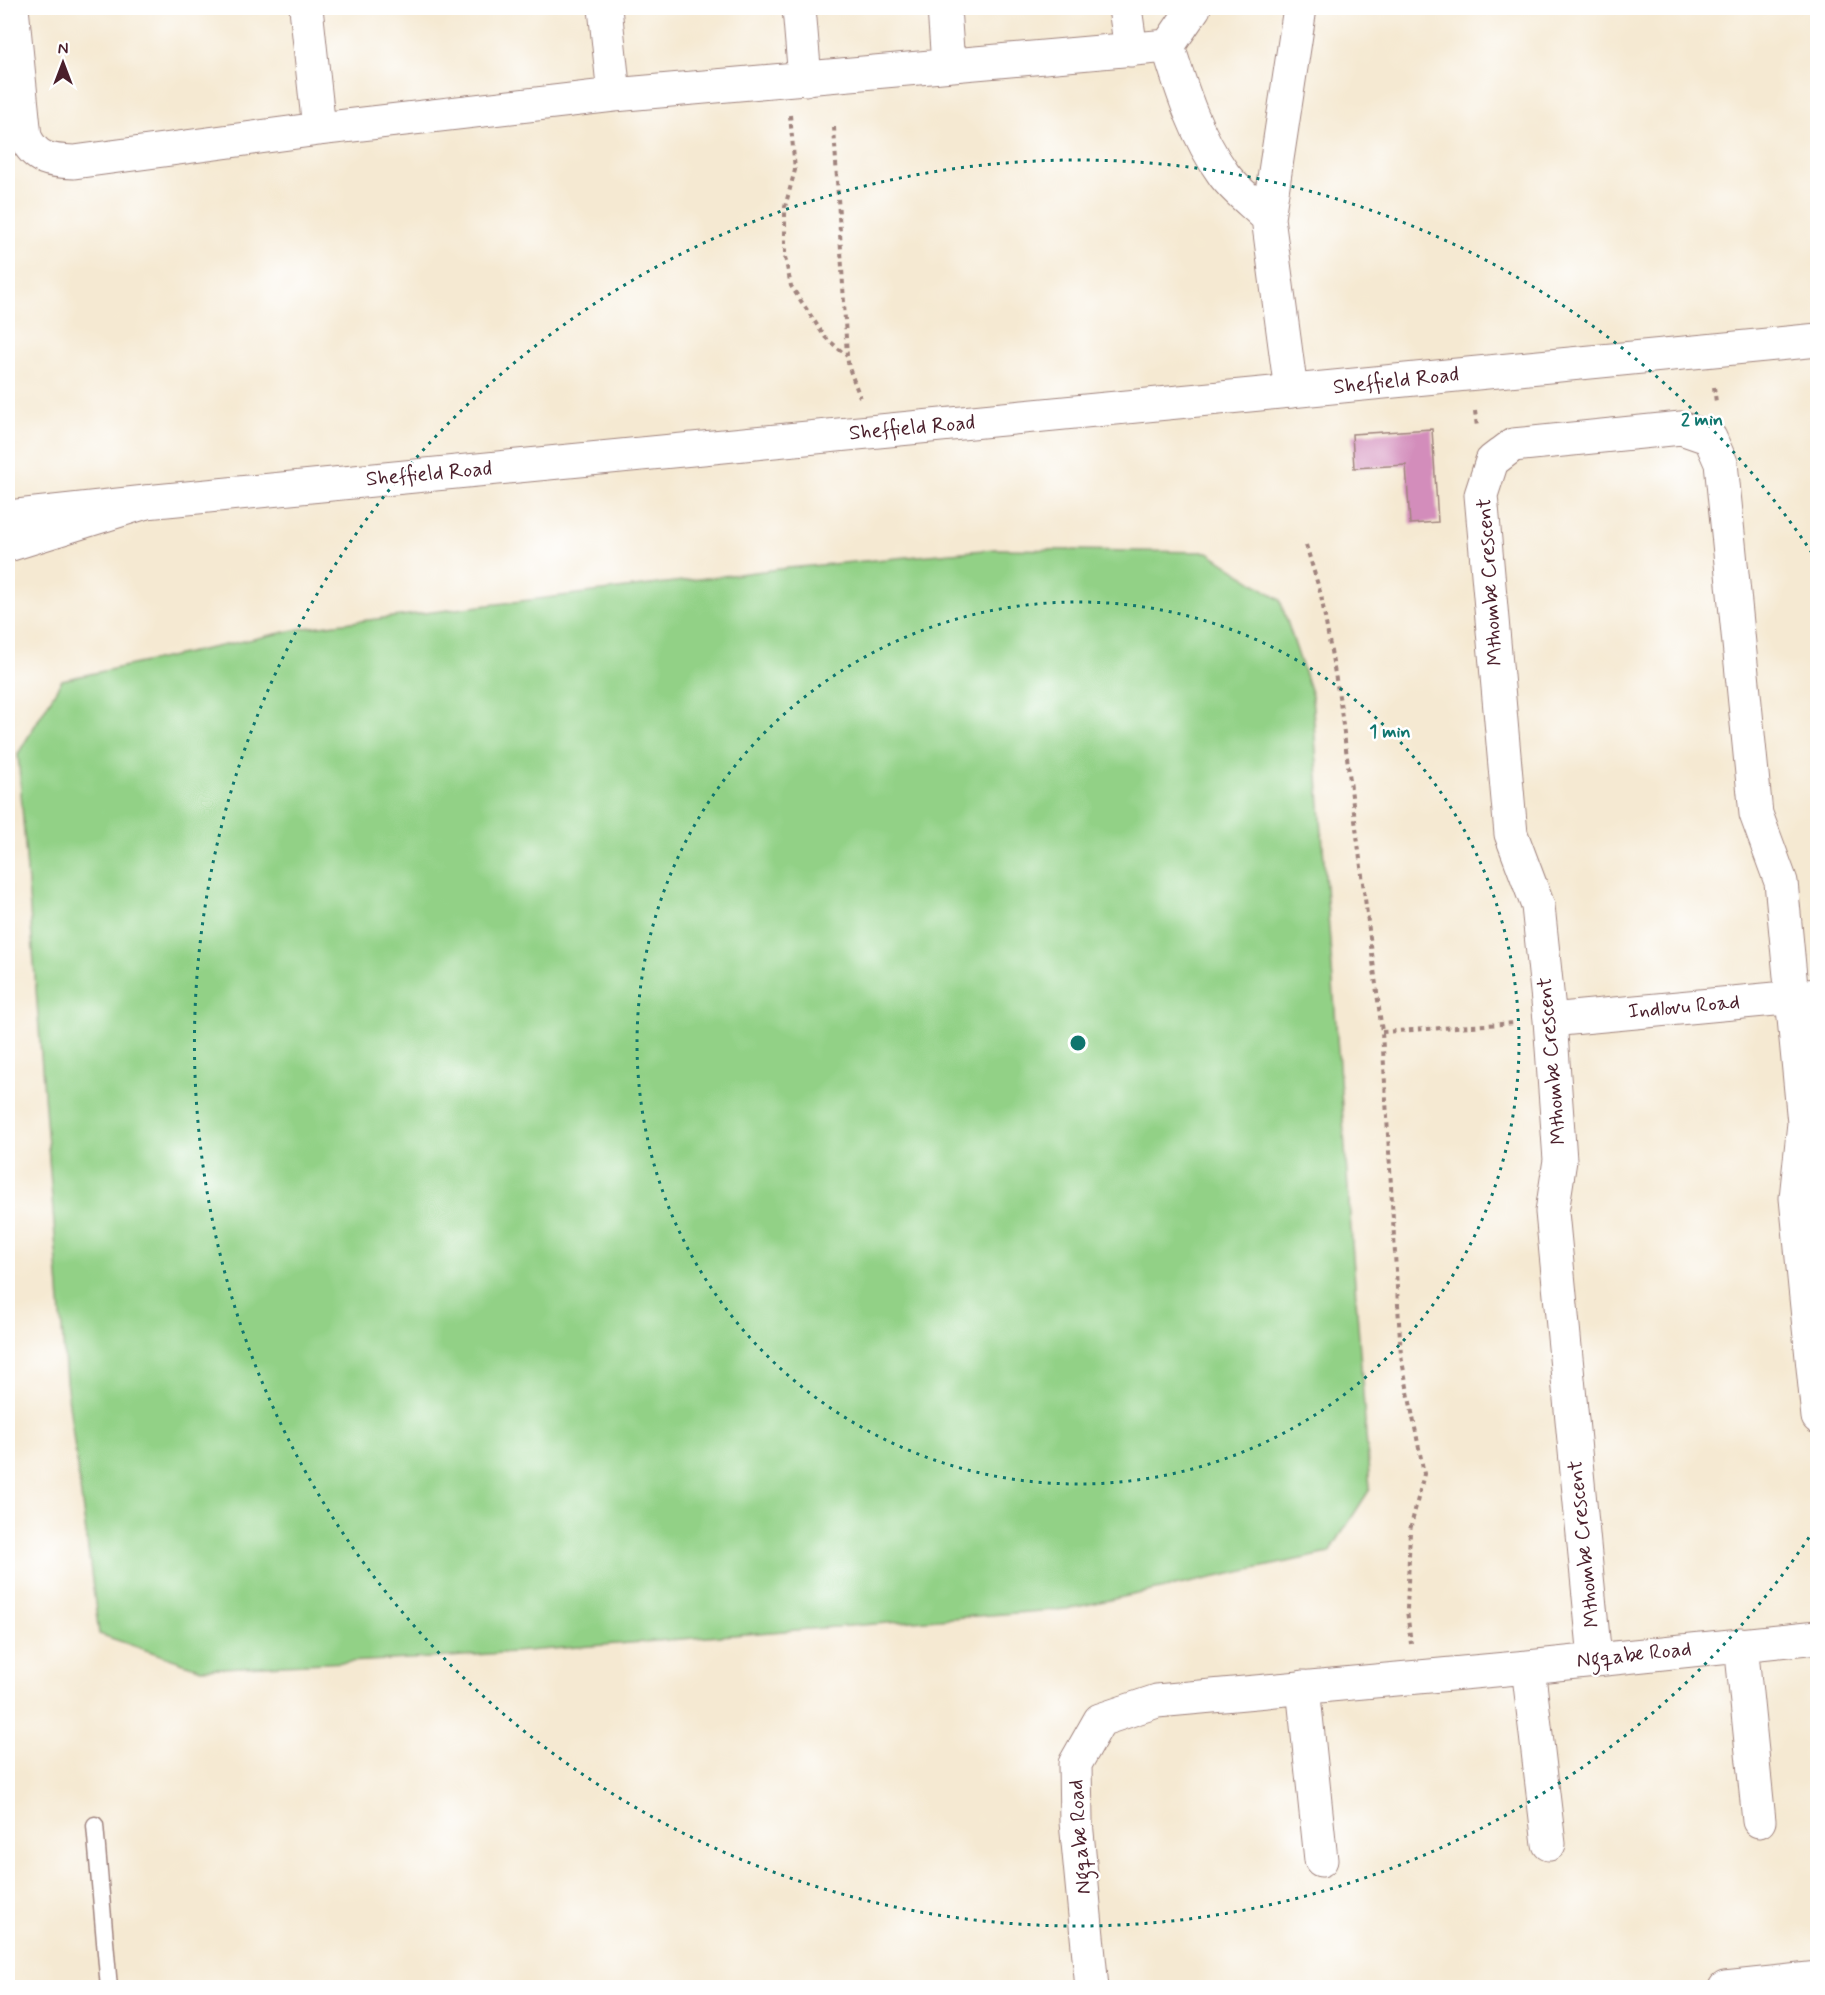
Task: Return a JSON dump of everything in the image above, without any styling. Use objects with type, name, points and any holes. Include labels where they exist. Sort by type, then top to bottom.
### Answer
[{"type":"street","points":[[12,8],[26,137],[31,149],[40,156],[57,161],[74,162],[319,129],[614,95],[1168,46],[1194,8]]},
{"type":"street","points":[[306,8],[319,129]]},
{"type":"street","points":[[605,8],[614,95]]},
{"type":"street","points":[[795,80],[799,8]]},
{"type":"street","points":[[944,8],[948,65]]},
{"type":"street","points":[[1125,8],[1131,50]]},
{"type":"street","points":[[1291,391],[1268,218],[1300,8]]},
{"type":"street","points":[[1168,46],[1188,108],[1206,146],[1225,177],[1268,218]]},
{"type":"street","name":"Sheffield Road","points":[[8,517],[1818,340]]},
{"type":"street","name":"Mthombe Crescent","points":[[1595,1659],[1552,1212],[1560,1160],[1550,1020],[1538,906],[1511,834],[1481,495],[1492,460],[1513,445],[1681,428],[1710,438],[1721,463],[1755,814],[1781,882],[1805,996],[1804,1123],[1796,1198],[1818,1417]]},
{"type":"street","points":[[8,545],[146,502]]},
{"type":"street","name":"Indlovu Road","points":[[1550,1020],[1805,996]]},
{"type":"street","name":"Ngqabe Road","points":[[1092,1988],[1076,1822],[1075,1764],[1100,1720],[1157,1701],[1528,1667],[1818,1637]]},
{"type":"street","points":[[1741,1644],[1759,1821]]},
{"type":"street","points":[[1528,1667],[1549,1844]]},
{"type":"street","points":[[1303,1687],[1321,1860]]},
{"type":"street","points":[[1725,1988],[1774,1985],[1818,1978]]},
{"type":"lane","points":[[95,1826],[109,1988]]},
{"type":"path","points":[[795,80],[793,136],[795,170],[786,207],[785,257],[791,286],[825,337],[847,356]]},
{"type":"path","points":[[834,127],[847,356],[860,397]]},
{"type":"path","points":[[1306,545],[1321,595],[1340,702],[1382,1032],[1401,1356],[1424,1474],[1410,1530],[1407,1610],[1415,1677]]},
{"type":"path","points":[[1382,1032],[1550,1020]]},
{"type":"green space","points":[[995,549],[1208,552],[1280,600],[1312,696],[1370,1489],[1329,1553],[1067,1609],[450,1657],[201,1669],[99,1634],[66,1381],[18,754],[62,680],[304,628],[788,568]]},
{"type":"building","points":[[1432,429],[1438,522],[1410,524],[1406,465],[1354,468],[1352,434]]}]
